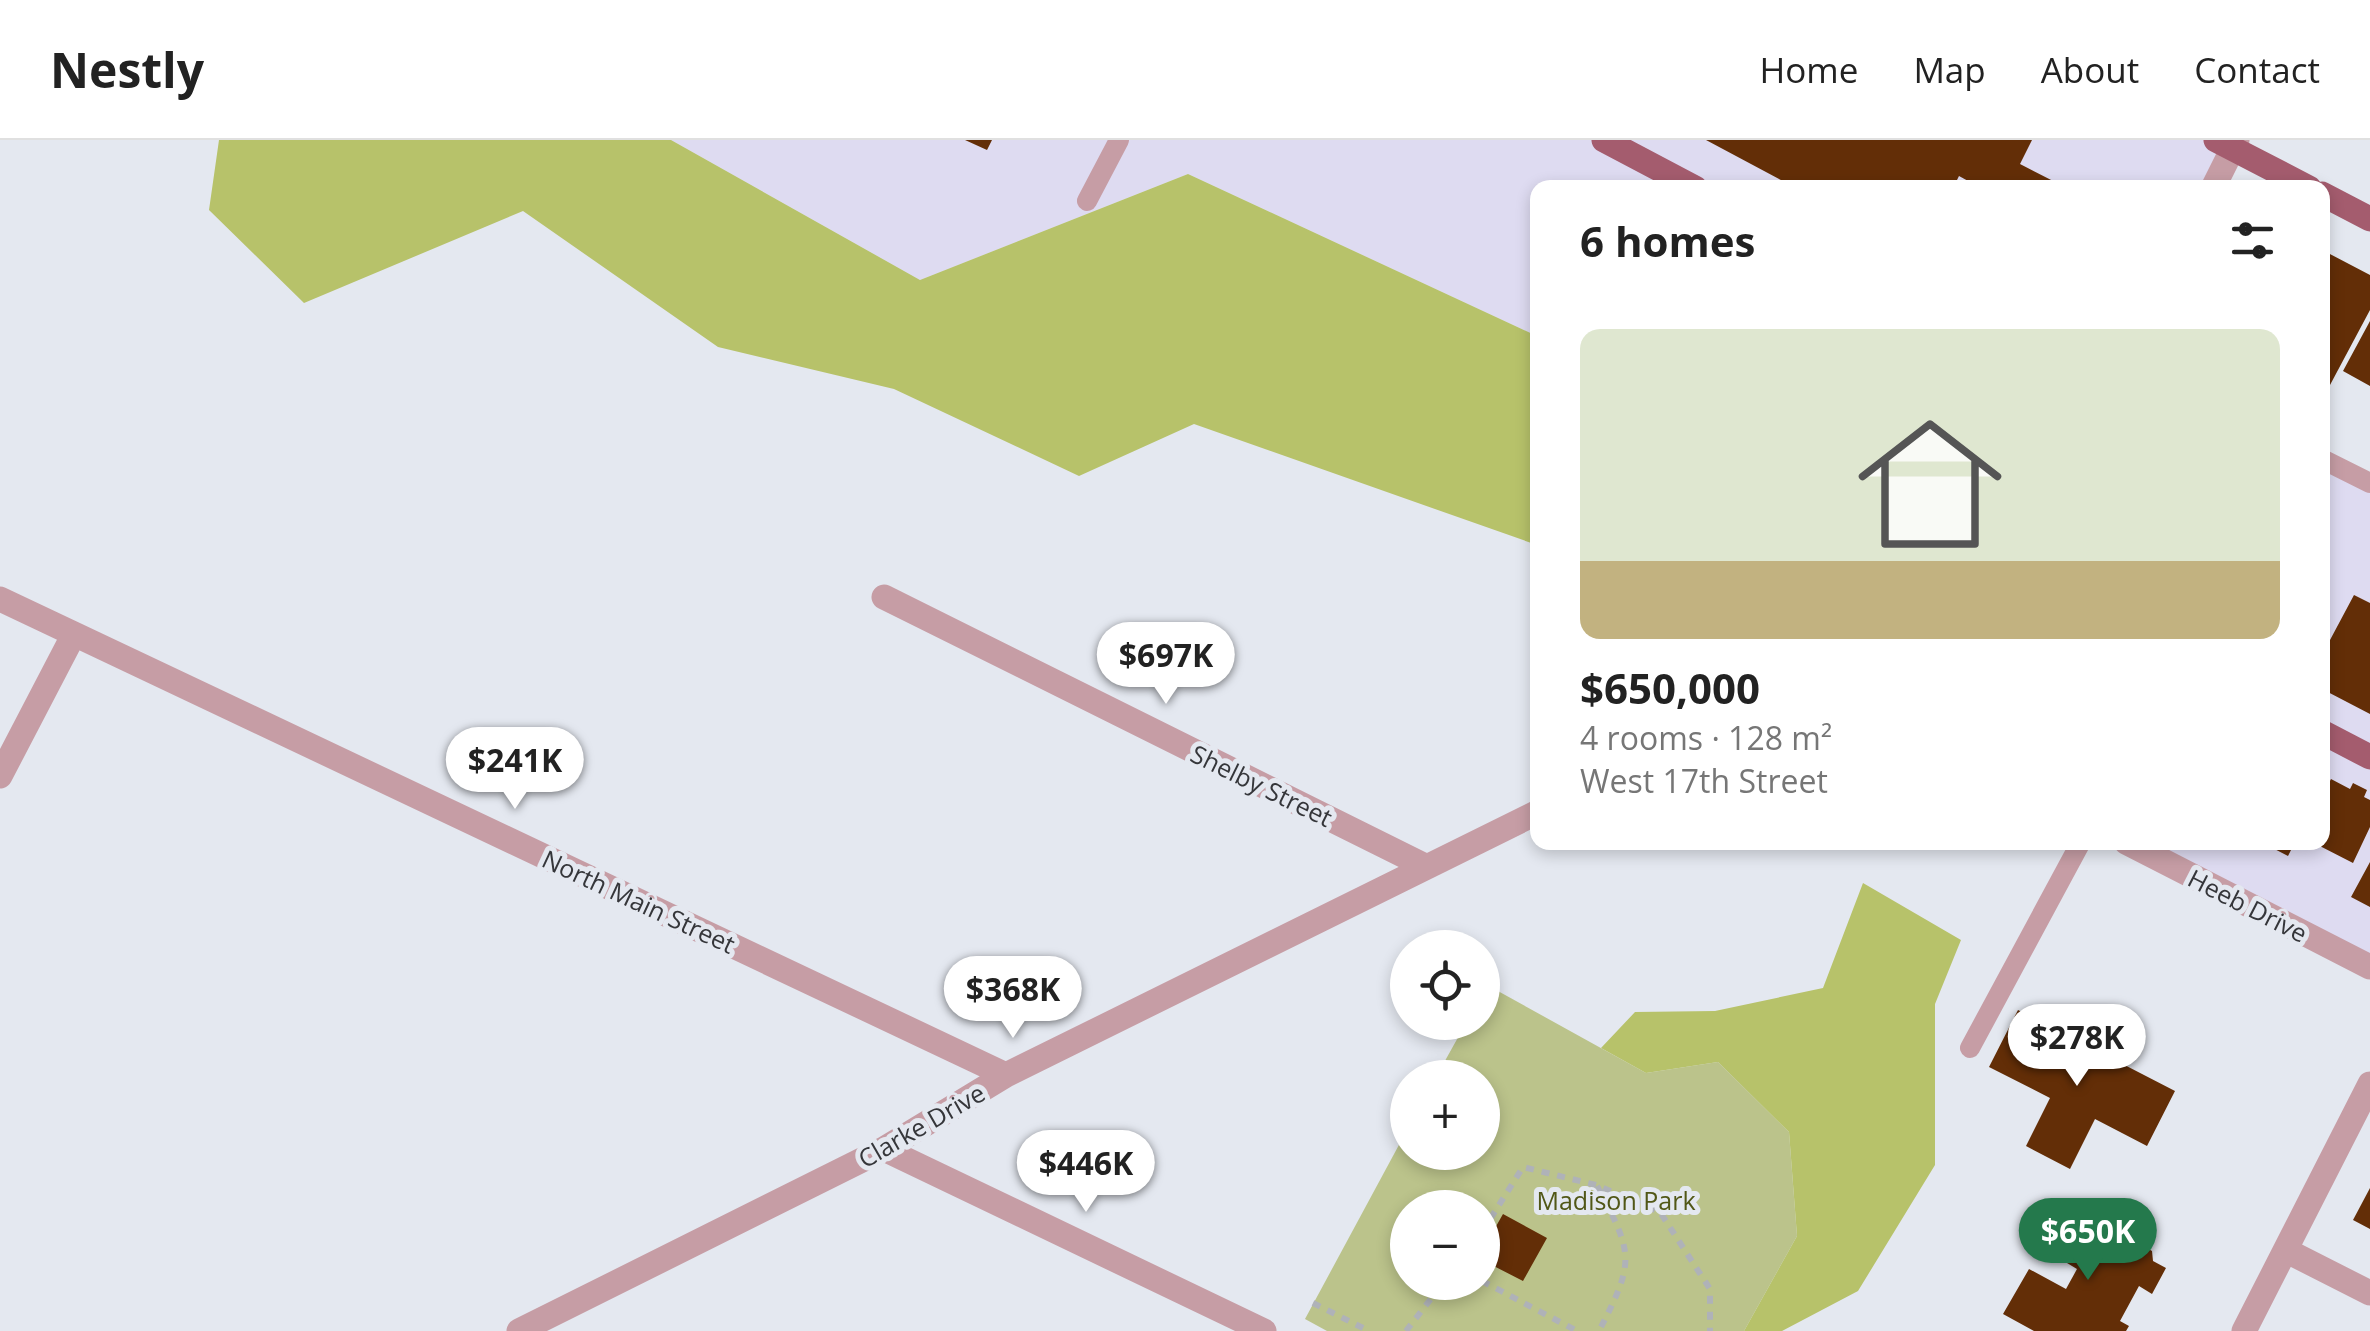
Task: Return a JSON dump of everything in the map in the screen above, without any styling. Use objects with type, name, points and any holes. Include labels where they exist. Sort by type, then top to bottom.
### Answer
[{"type":"main road","points":[[1604,140],[1635,147],[1683,180]]},
{"type":"main road","points":[[2229,143],[2295,180]]},
{"type":"main road","points":[[2330,198],[2370,218]]},
{"type":"main road","points":[[2330,736],[2370,756]]},
{"type":"street","points":[[2216,180],[2229,143]]},
{"type":"street","name":"Shelby Street","points":[[884,597],[1425,866]]},
{"type":"street","name":"North Main Street","points":[[0,600],[1006,1075]]},
{"type":"street","points":[[0,776],[74,634]]},
{"type":"street","name":"Clarke Drive","points":[[519,1331],[884,1149],[1006,1075],[1530,816]]},
{"type":"street","name":"Heeb Drive","points":[[2141,850],[2370,968]]},
{"type":"street","points":[[2244,1331],[2370,1084]]},
{"type":"street","points":[[884,1149],[1264,1331]]},
{"type":"street","points":[[2286,1251],[2370,1293]]},
{"type":"lane","points":[[1087,200],[1119,140]]},
{"type":"lane","points":[[2330,463],[2370,483]]},
{"type":"lane","points":[[1970,1048],[2076,850]]},
{"type":"path","points":[[1500,1203],[1523,1167],[1596,1185],[1660,1212],[1710,1288],[1710,1331]]},
{"type":"path","points":[[1596,1185],[1626,1240],[1626,1279],[1599,1331]]},
{"type":"path","points":[[1500,1291],[1576,1331]]},
{"type":"path","points":[[1406,1331],[1430,1300]]},
{"type":"path","points":[[1313,1303],[1369,1331]]},
{"type":"shaded area","points":[[671,140],[2216,140],[2233,149],[2217,180],[1530,180],[1530,333],[1188,174],[920,280]]},
{"type":"shaded area","points":[[2330,463],[2370,483],[2370,967],[2140,850],[2330,850]]},
{"type":"green space","points":[[219,140],[671,140],[920,280],[1188,174],[1530,333],[1530,543],[1194,424],[1079,476],[894,389],[718,347],[523,211],[304,303],[209,210]]},
{"type":"green space","points":[[1863,883],[1961,940],[1935,1004],[1935,1165],[1858,1291],[1782,1331],[1744,1331],[1797,1236],[1789,1132],[1718,1062],[1646,1073],[1601,1048],[1635,1012],[1715,1011],[1823,988]]},
{"type":"green space","name":"Madison Park","points":[[1500,992],[1646,1073],[1718,1062],[1789,1132],[1797,1236],[1744,1331],[1327,1331],[1305,1319],[1390,1162],[1390,1170],[1500,1170],[1500,1060],[1445,1060],[1457,1040],[1500,1040]]},
{"type":"building","points":[[965,140],[992,140],[987,150]]},
{"type":"building","points":[[1706,140],[2032,140],[2020,164],[2051,180],[1966,180],[1959,176],[1957,180],[1781,180]]},
{"type":"building","points":[[2330,254],[2370,275],[2370,310],[2330,385]]},
{"type":"building","points":[[2370,321],[2370,386],[2343,371]]},
{"type":"building","points":[[2354,595],[2370,603],[2370,714],[2330,693],[2330,640]]},
{"type":"building","points":[[2330,781],[2350,789],[2353,783],[2367,790],[2364,797],[2370,800],[2370,827],[2353,863],[2328,850]]},
{"type":"building","points":[[2370,862],[2370,907],[2351,897]]},
{"type":"building","points":[[2018,1010],[2175,1091],[2147,1146],[2095,1119],[2070,1169],[2026,1146],[2050,1098],[1989,1067]]},
{"type":"building","points":[[2370,1188],[2370,1229],[2353,1220]]},
{"type":"building","points":[[2082,1212],[2152,1251],[2153,1261],[2166,1268],[2152,1294],[2139,1286],[2120,1321],[2129,1326],[2126,1331],[2034,1331],[2003,1314],[2029,1269],[2066,1289],[2077,1269],[2057,1257]]},
{"type":"building","points":[[1503,1214],[1547,1238],[1523,1281],[1500,1269]]}]
